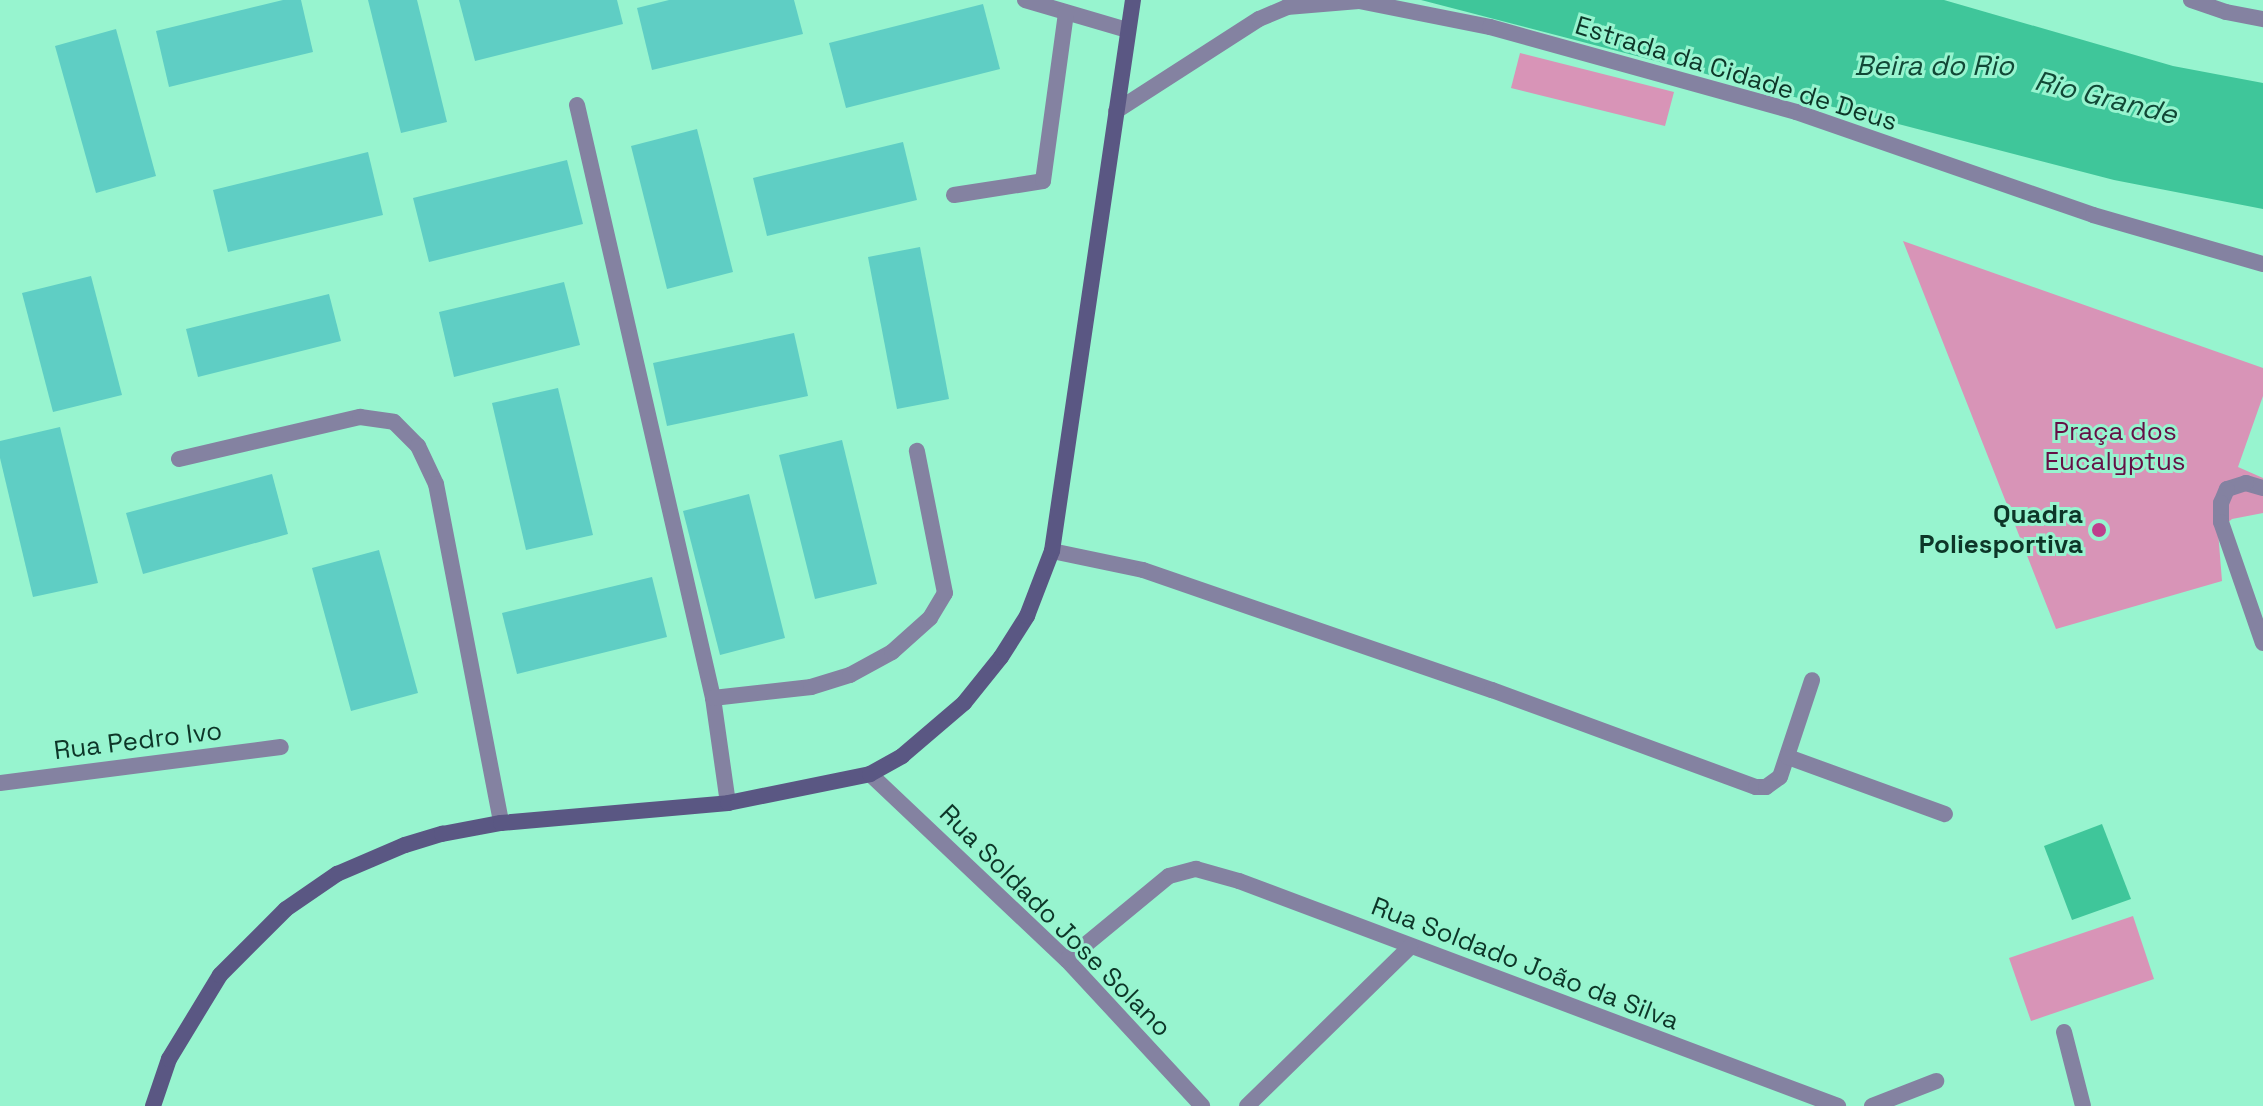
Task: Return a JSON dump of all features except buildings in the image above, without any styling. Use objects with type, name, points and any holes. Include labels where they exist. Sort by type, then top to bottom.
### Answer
[{"type":"main road","points":[[153,1106],[169,1059],[220,975],[286,909],[337,874],[405,845],[501,823],[728,803],[870,774],[902,756],[964,703],[992,669],[1027,616],[1052,551],[1133,0]]},
{"type":"street","points":[[1025,0],[1127,30]]},
{"type":"street","points":[[2191,0],[2226,12],[2263,19]]},
{"type":"street","name":"Estrada da Cidade de Deus","points":[[1116,111],[1259,19],[1287,7],[1359,1],[1490,27],[1796,112],[2093,215],[2263,264]]},
{"type":"street","points":[[954,195],[1043,181],[1066,13]]},
{"type":"street","points":[[577,105],[713,698],[728,803]]},
{"type":"street","points":[[179,459],[360,417],[394,422],[418,446],[436,484],[501,823]]},
{"type":"street","points":[[713,698],[782,692],[850,675],[892,652],[930,618],[945,593],[917,451]]},
{"type":"street","points":[[2255,485],[2227,489],[2221,503],[2221,522],[2263,643]]},
{"type":"street","points":[[1052,551],[1143,570],[1478,685],[1756,787],[1766,787],[1780,777],[1812,680]]},
{"type":"street","name":"Rua Pedro Ivo","points":[[0,783],[281,747]]},
{"type":"street","points":[[1788,757],[1945,814]]},
{"type":"street","name":"Rua Soldado Jose Solano","points":[[870,774],[1067,960],[1202,1106]]},
{"type":"street","name":"Rua Soldado João da Silva","points":[[1067,960],[1169,876],[1196,869],[1239,881],[1838,1106]]},
{"type":"street","points":[[1247,1106],[1410,947]]},
{"type":"street","points":[[2064,1032],[2083,1106]]},
{"type":"street","points":[[1872,1106],[1936,1081]]},
{"type":"green space","points":[[1520,53],[1674,92],[1665,126],[1511,88]]},
{"type":"green space","name":"Praça dos Eucalyptus","points":[[1903,241],[2263,368],[2263,396],[2238,467],[2263,478],[2263,513],[2232,519],[2218,531],[2222,581],[2056,629]]},
{"type":"green space","points":[[2133,916],[2154,979],[2031,1021],[2009,958]]},
{"type":"water","name":"Beira do Rio","points":[[1421,0],[1944,0],[2173,66],[2263,83],[2263,209],[2114,180]]},
{"type":"water","points":[[2102,824],[2131,899],[2072,920],[2044,846]]},
{"type":"place","name":"Quadra Poliesportiva","points":[[2099,530]]},
{"type":"water label","name":"Rio Grande","points":[[2106,97]]}]
